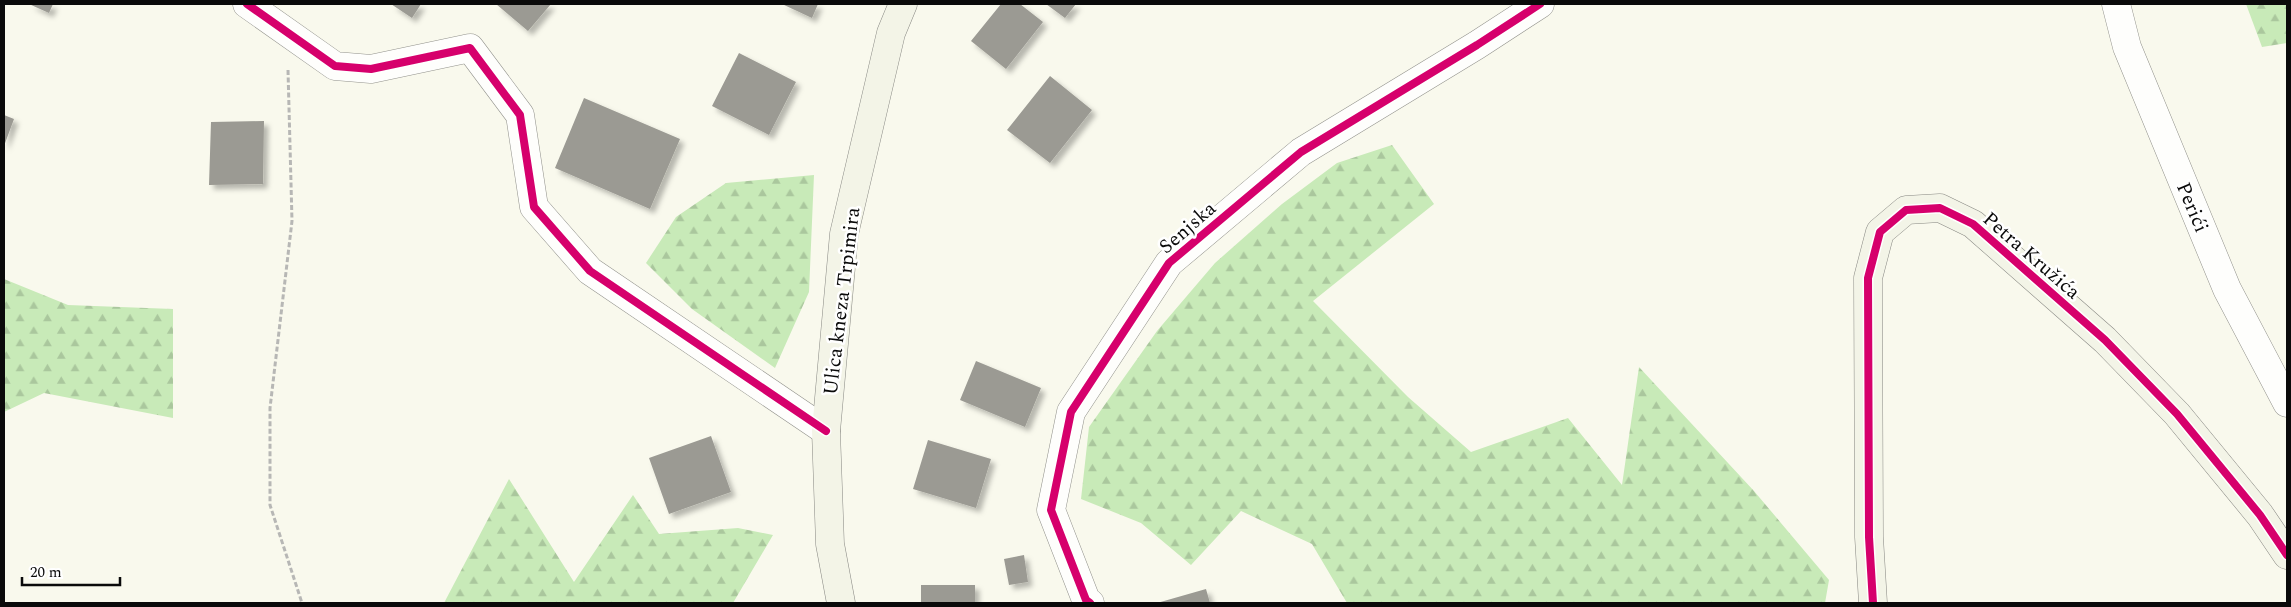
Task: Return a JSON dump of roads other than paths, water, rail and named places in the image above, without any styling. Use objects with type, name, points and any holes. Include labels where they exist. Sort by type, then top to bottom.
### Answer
[{"type":"street","points":[[247,4],[336,66],[371,69],[470,48],[520,115],[534,207],[590,272],[826,431]]},
{"type":"street","name":"Ulica kneza Trpimira","points":[[841,603],[830,544],[826,431],[844,234],[891,33],[903,4]]},
{"type":"street","name":"Senjska","points":[[1090,603],[1086,600],[1051,510],[1071,412],[1168,263],[1301,152],[1477,45],[1540,4]]},
{"type":"street","points":[[2107,4],[2127,47]]},
{"type":"street","name":"Perići","points":[[2116,4],[2127,47],[2227,289],[2287,403]]},
{"type":"street","name":"Petra Kružića","points":[[1873,603],[1869,537],[1868,278],[1880,232],[1906,210],[1940,208],[1973,224],[2105,340],[2177,414],[2260,515],[2287,555]]}]
